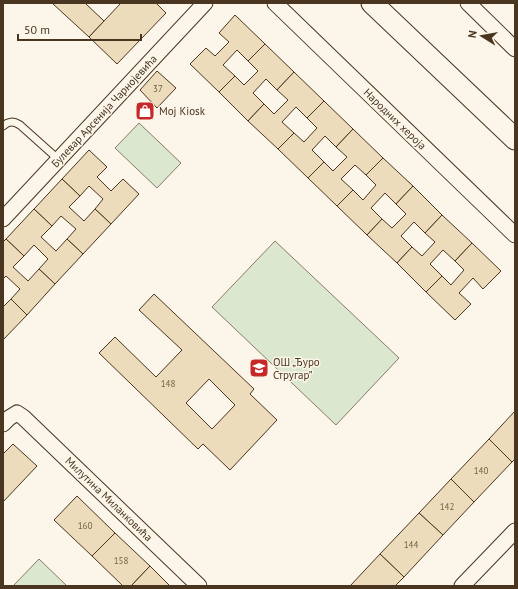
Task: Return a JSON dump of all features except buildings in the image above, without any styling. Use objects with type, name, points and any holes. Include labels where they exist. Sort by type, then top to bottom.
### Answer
[{"type":"street","name":"Булевар Арсенија Чарнојевића","points":[[3,219],[205,3]]},
{"type":"street","name":"Народних хероја","points":[[275,3],[515,235]]},
{"type":"street","points":[[372,3],[515,139]]},
{"type":"street","points":[[468,3],[515,49]]},
{"type":"street","name":"Милутина Миланковића","points":[[3,424],[9,418],[17,414],[23,416],[199,586]]},
{"type":"street","points":[[462,586],[515,531]]},
{"type":"lane","points":[[3,126],[10,122],[20,125],[58,159]]},
{"type":"green space","points":[[139,123],[181,163],[157,188],[115,148]]},
{"type":"green space","points":[[275,241],[399,358],[336,425],[212,307]]},
{"type":"green space","points":[[39,559],[67,586],[13,586]]},
{"type":"place","name":"Moj Kiosk","points":[[145,111]]},
{"type":"place","name":"ОШ „Ђуро Стругар”","points":[[259,368]]}]
